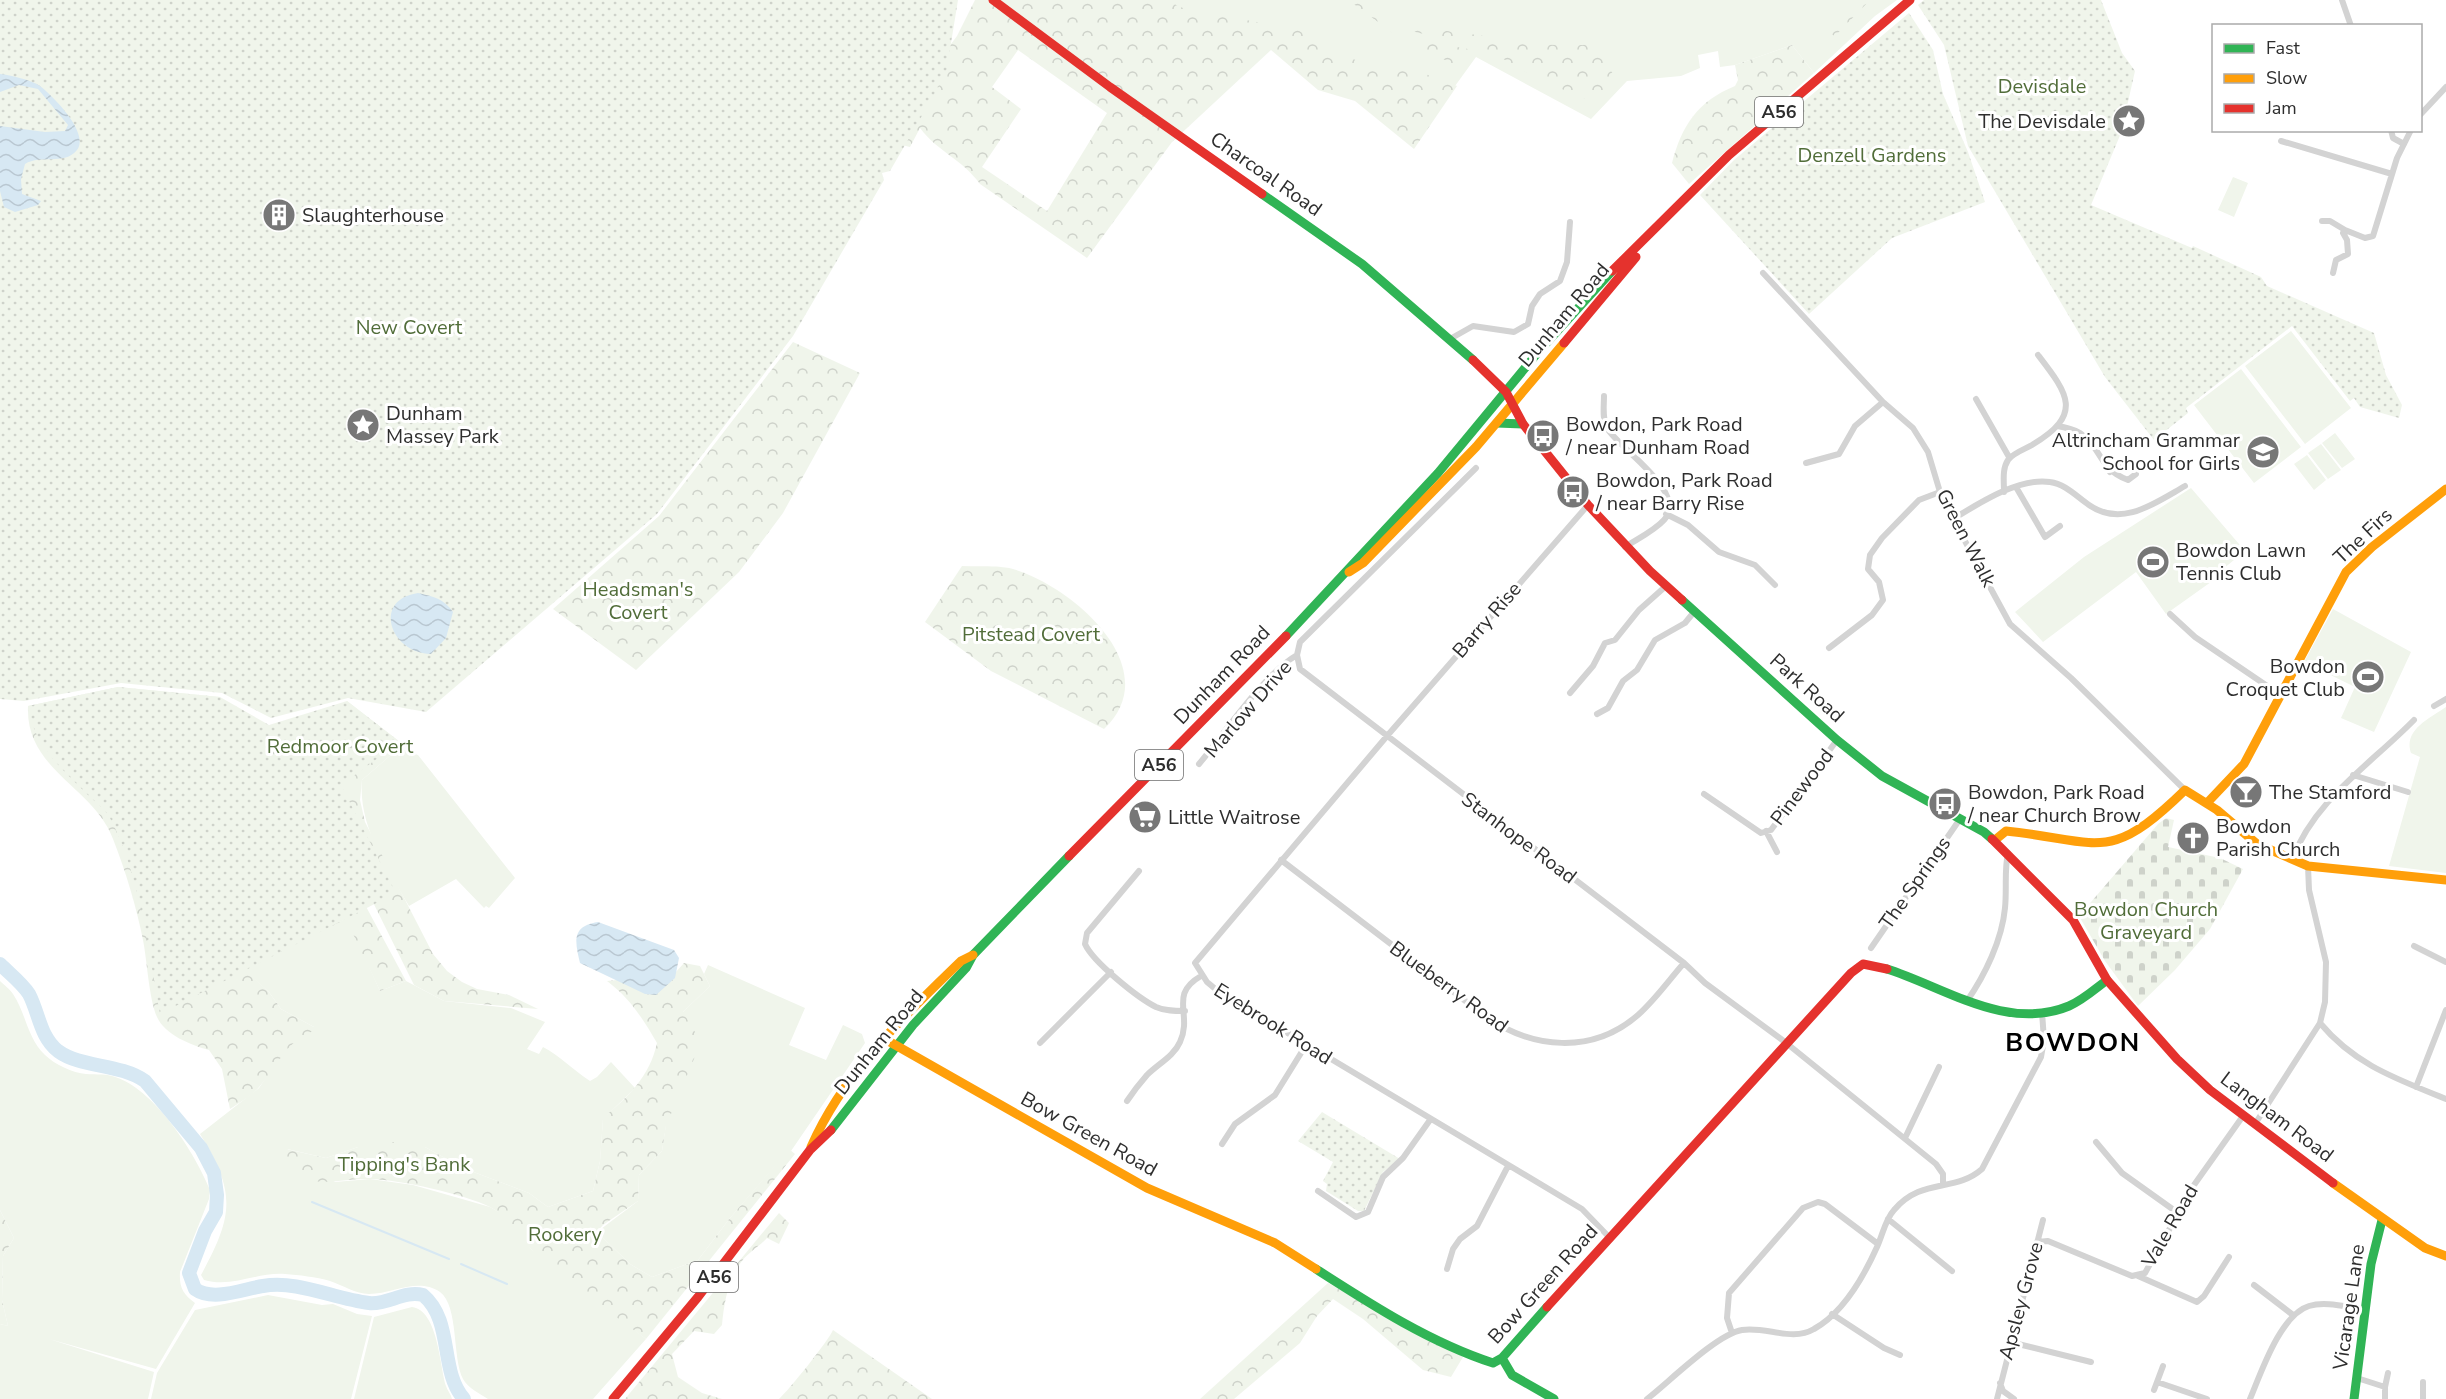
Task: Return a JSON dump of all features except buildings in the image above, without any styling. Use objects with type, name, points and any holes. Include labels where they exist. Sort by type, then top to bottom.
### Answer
[{"type":"main road","name":"Charcoal Road","points":[[993,0],[1110,87],[1362,264],[1450,339],[1506,392]]},
{"type":"main road","name":"Dunham Road","points":[[1346,574],[1355,559],[1478,427],[1577,309],[1729,155],[1910,0]]},
{"type":"main road","name":"Dunham Road","points":[[613,1399],[699,1297],[810,1150],[824,1138],[895,1047],[966,968],[973,956],[1346,574],[1363,563],[1417,510],[1511,407],[1535,375],[1622,275],[1656,231]]},
{"type":"main road","points":[[1506,392],[1515,390],[1529,376],[1535,375]]},
{"type":"main road","name":"Park Road","points":[[1506,392],[1511,407],[1523,424],[1625,547],[1694,612],[1882,776],[1995,840],[2073,920],[2107,980]]},
{"type":"main road","points":[[1478,427],[1488,423],[1501,408],[1511,407]]},
{"type":"main road","points":[[1497,423],[1523,424]]},
{"type":"main road","name":"The Firs","points":[[2207,803],[2239,772],[2346,572],[2372,547],[2446,489]]},
{"type":"main road","points":[[1995,840],[2006,831],[2086,845],[2114,842],[2149,825],[2185,790],[2207,803],[2242,834],[2308,866],[2446,880]]},
{"type":"main road","name":"Dunham Road","points":[[810,1150],[816,1132],[833,1105],[883,1038],[960,961],[973,956]]},
{"type":"main road","name":"Bow Green Road","points":[[883,1038],[895,1047],[1147,1188],[1284,1248],[1377,1308],[1462,1353],[1492,1363],[1502,1358],[1785,1042],[1851,973],[1863,964],[1913,978],[1989,1009],[2042,1012],[2075,1003],[2107,980]]},
{"type":"main road","name":"Langham Road","points":[[2107,980],[2177,1059],[2210,1090],[2382,1220],[2425,1248],[2446,1256]]},
{"type":"main road","name":"Vicarage Lane","points":[[2354,1399],[2365,1309],[2382,1220]]},
{"type":"main road","points":[[1502,1358],[1512,1375],[1554,1399]]},
{"type":"street","points":[[2342,0],[2349,24]]},
{"type":"street","points":[[2422,114],[2446,87]]},
{"type":"street","points":[[2392,132],[2393,138],[2403,144]]},
{"type":"street","points":[[2322,221],[2330,221],[2365,238],[2373,236],[2392,174],[2410,132]]},
{"type":"street","points":[[2281,141],[2392,174]]},
{"type":"street","points":[[1450,339],[1473,326],[1514,332],[1528,324],[1532,306],[1536,300],[1560,281],[1568,262],[1570,222]]},
{"type":"street","points":[[2333,273],[2336,260],[2348,254],[2347,240],[2343,233],[2345,230]]},
{"type":"street","name":"Green Walk","points":[[1763,273],[1883,402],[1913,429],[1928,452],[1940,492],[1953,519],[2010,624],[2071,678],[2185,790]]},
{"type":"street","points":[[2004,492],[2004,469],[2009,457],[2051,433],[2064,416],[2066,394],[2038,355]]},
{"type":"street","points":[[1604,396],[1603,414],[1607,429],[1662,487],[1669,506],[1665,520],[1625,547]]},
{"type":"street","points":[[1976,399],[2009,457]]},
{"type":"street","points":[[1806,463],[1839,454],[1855,426],[1883,402]]},
{"type":"street","points":[[2057,426],[2082,434],[2110,472]]},
{"type":"street","points":[[1297,655],[1300,642],[1476,468]]},
{"type":"street","points":[[1953,519],[1987,498],[2041,481],[2052,482],[2066,488],[2091,507],[2118,515],[2133,514],[2185,486]]},
{"type":"street","points":[[2016,487],[2045,537],[2060,526]]},
{"type":"street","points":[[1829,648],[1872,615],[1883,600],[1879,582],[1868,569],[1870,555],[1882,538],[1919,500],[1940,492]]},
{"type":"street","name":"Barry Rise","points":[[1387,736],[1588,505]]},
{"type":"street","points":[[1666,514],[1688,525],[1719,552],[1755,565],[1775,585]]},
{"type":"street","points":[[1570,693],[1593,666],[1605,643],[1615,640],[1639,610],[1666,586]]},
{"type":"street","points":[[1597,714],[1608,708],[1623,681],[1637,670],[1654,640],[1685,623],[1694,612]]},
{"type":"street","points":[[2170,614],[2195,637],[2279,694]]},
{"type":"street","name":"Stanhope Road","points":[[1297,655],[1300,669],[1684,963],[1705,983],[1785,1042],[1905,1138],[1936,1164],[1943,1174],[1943,1184]]},
{"type":"street","name":"Marlow Drive","points":[[1199,764],[1278,670],[1297,655]]},
{"type":"street","points":[[2434,706],[2446,699]]},
{"type":"street","points":[[2292,860],[2320,812],[2353,775],[2414,720]]},
{"type":"street","name":"Eyebrook Road","points":[[1387,736],[1198,956],[1195,963],[1201,976],[1235,1002],[1582,1209],[1609,1237]]},
{"type":"street","name":"Pinewood","points":[[1704,794],[1761,833],[1772,830],[1838,740]]},
{"type":"street","points":[[2353,775],[2408,792]]},
{"type":"street","points":[[2384,794],[2387,786]]},
{"type":"street","name":"The Springs","points":[[1871,948],[1960,819]]},
{"type":"street","name":"Pinewood","points":[[1766,831],[1777,852]]},
{"type":"street","points":[[1966,1001],[1997,945],[2005,911],[2005,870],[2008,853]]},
{"type":"street","name":"Blueberry Road","points":[[1281,860],[1485,1016],[1503,1029],[1530,1040],[1567,1043],[1598,1037],[1611,1031],[1637,1016],[1684,963]]},
{"type":"street","points":[[2255,1124],[2320,1023],[2325,1002],[2327,968],[2309,890],[2308,866]]},
{"type":"street","points":[[1140,871],[1085,937],[1087,948],[1111,972],[1156,1007],[1185,1011]]},
{"type":"street","points":[[2414,946],[2446,962]]},
{"type":"street","points":[[1040,1044],[1111,972]]},
{"type":"street","points":[[1127,1101],[1147,1076],[1180,1043],[1185,1021],[1182,999],[1184,991],[1201,976]]},
{"type":"street","points":[[2416,1087],[2446,1010]]},
{"type":"street","points":[[1647,1399],[1732,1333],[1752,1329],[1799,1334],[1813,1330],[1832,1314],[1855,1287],[1895,1209],[1923,1188],[1968,1179],[1982,1168],[1989,1159],[2041,1057],[2044,1040],[2042,1012]]},
{"type":"street","points":[[2320,1023],[2338,1044],[2370,1066],[2446,1099]]},
{"type":"street","points":[[1222,1144],[1235,1124],[1275,1095],[1306,1045]]},
{"type":"street","points":[[1905,1138],[1939,1067]]},
{"type":"street","name":"Vale Road","points":[[2037,1242],[2048,1241],[2138,1276],[2145,1273],[2211,1157],[2242,1116]]},
{"type":"street","points":[[1318,1191],[1356,1217],[1362,1217],[1368,1212],[1383,1177],[1403,1158],[1430,1120]]},
{"type":"street","points":[[2096,1142],[2122,1173],[2178,1213]]},
{"type":"street","points":[[1447,1269],[1453,1249],[1460,1239],[1477,1226],[1508,1166]]},
{"type":"street","points":[[1732,1333],[1726,1318],[1729,1293],[1803,1208],[1818,1202],[1825,1204],[1878,1244]]},
{"type":"street","points":[[1888,1219],[1952,1271]]},
{"type":"street","name":"Apsley Grove","points":[[1996,1399],[2043,1220]]},
{"type":"street","points":[[2138,1276],[2197,1302],[2204,1296],[2229,1257]]},
{"type":"street","points":[[2254,1285],[2293,1315]]},
{"type":"street","points":[[2250,1399],[2274,1344],[2293,1315],[2314,1305],[2365,1309]]},
{"type":"street","points":[[1832,1314],[1884,1348],[1900,1354]]},
{"type":"street","points":[[2010,1342],[2091,1362]]},
{"type":"street","points":[[2154,1390],[2163,1366]]},
{"type":"street","points":[[2385,1399],[2388,1373]]},
{"type":"street","points":[[2357,1378],[2385,1386]]},
{"type":"street","name":"Apsley Grove","points":[[2000,1382],[2003,1391],[2014,1399]]},
{"type":"street","points":[[2157,1382],[2207,1399]]},
{"type":"street","points":[[2422,1399],[2423,1382]]},
{"type":"green space","name":"Dunham Massey Park","points":[[0,0],[958,0],[946,74],[890,171],[882,173],[884,180],[793,336],[657,514],[426,712],[348,698],[271,718],[222,693],[121,683],[24,701],[0,699]]},
{"type":"green space","points":[[975,0],[1169,0],[1179,7],[1298,30],[1363,64],[1412,69],[1457,86],[1414,149],[1355,101],[1318,90],[1271,50],[1172,142],[1087,258],[980,184],[973,175],[927,137],[920,128],[910,147],[898,144],[942,56],[957,36]],"holes":[[[1018,50],[1107,113],[1047,211],[982,167],[1021,109],[992,87]]]},
{"type":"green space","points":[[1145,0],[1897,0],[1875,16],[1814,73],[1792,45],[1735,65],[1720,67],[1718,51],[1698,55],[1700,68],[1681,76],[1627,81],[1591,119],[1476,57],[1442,104]]},
{"type":"green space","points":[[1338,0],[1354,0],[1409,38],[1468,49],[1457,66],[1397,36],[1355,5]]},
{"type":"green space","points":[[1856,0],[1870,0],[1835,36],[1831,34],[1845,11]]},
{"type":"green space","name":"Devisdale","points":[[1924,0],[2101,0],[2122,53],[2135,71],[2121,133],[2091,205],[2192,248],[2193,246],[2261,277],[2267,286],[2374,333],[2386,375],[2402,405],[2399,418],[2360,407],[2354,398],[2350,401],[2292,326],[2186,408],[2188,413],[2154,440],[2105,377],[1968,146],[1944,45],[1918,5]]},
{"type":"green space","name":"Denzell Gardens","points":[[1909,13],[1933,50],[1943,94],[1968,152],[1985,202],[1892,238],[1809,314],[1700,195],[1734,160]]},
{"type":"green space","points":[[1403,22],[1425,29],[1539,44],[1594,44],[1613,74],[1601,94],[1586,99],[1540,80],[1472,41],[1418,33],[1401,26]]},
{"type":"green space","points":[[1792,45],[1814,73],[1689,184],[1672,163],[1681,137],[1693,116],[1711,99],[1735,86],[1738,80],[1735,65]]},
{"type":"green space","points":[[2233,177],[2248,183],[2234,217],[2218,210]]},
{"type":"green space","points":[[2291,331],[2351,408],[2305,444],[2245,366]]},
{"type":"green space","name":"Headsman's Covert","points":[[793,342],[860,373],[783,513],[739,572],[636,670],[553,609],[659,516]]},
{"type":"green space","points":[[2241,369],[2301,447],[2254,483],[2194,405]]},
{"type":"green space","points":[[2335,433],[2355,459],[2342,468],[2322,443]]},
{"type":"green space","points":[[2321,444],[2341,470],[2328,479],[2308,453]]},
{"type":"green space","points":[[2307,455],[2326,480],[2314,490],[2294,464]]},
{"type":"green space","name":"Bowdon Lawn Tennis Club","points":[[2191,488],[2245,551],[2223,569],[2225,572],[2166,614],[2136,572],[2043,642],[2015,612],[2084,557]]},
{"type":"green space","name":"Pitstead Covert","points":[[962,566],[1007,568],[1036,578],[1085,611],[1105,632],[1119,656],[1125,681],[1121,705],[1104,729],[991,671],[925,622]]},
{"type":"green space","name":"Bowdon Croquet Club","points":[[2333,609],[2411,652],[2374,732],[2341,718],[2355,687],[2304,662]]},
{"type":"green space","points":[[118,687],[220,697],[348,873],[406,981],[380,991],[346,919],[245,970],[269,992],[281,1009],[314,1027],[315,1030],[296,1041],[283,1054],[257,1089],[230,1109],[222,1069],[209,1050],[172,1034],[157,1017],[134,902],[118,851],[104,821],[49,762],[37,746],[30,728],[28,706]]},
{"type":"green space","points":[[118,687],[220,697],[269,725],[347,701],[400,742],[341,785],[396,893],[160,1014],[142,913],[120,839],[110,818],[58,765],[42,744],[31,720],[28,706]]},
{"type":"green space","name":"Redmoor Covert","points":[[347,701],[400,742],[399,748],[362,780],[360,800],[365,822],[433,954],[447,971],[462,982],[477,989],[509,995],[538,1009],[444,1001],[414,985],[352,860],[327,788]]},
{"type":"green space","points":[[2446,707],[2446,873],[2389,866],[2420,757],[2411,753],[2411,738],[2419,726]]},
{"type":"green space","points":[[399,748],[418,755],[515,878],[489,908],[486,906],[484,908],[456,879],[409,906],[392,876],[369,830],[362,797],[362,780]]},
{"type":"green space","name":"Bowdon Church Graveyard","points":[[2166,818],[2174,820],[2168,847],[2220,858],[2243,869],[2210,929],[2175,970],[2138,1006],[2105,961],[2079,916],[2158,824]]},
{"type":"green space","points":[[347,918],[380,991],[406,981],[444,1001],[511,1008],[545,1022],[527,1049],[539,1054],[543,1047],[590,1081],[611,1062],[635,1088],[603,1119],[600,1161],[593,1191],[548,1207],[529,1193],[463,1168],[425,1147],[358,1147],[326,1158],[287,1149],[335,1182],[370,1179],[413,1185],[490,1207],[509,1218],[531,1249],[646,1339],[593,1399],[488,1399],[474,1390],[465,1382],[460,1370],[453,1320],[446,1299],[440,1292],[431,1288],[414,1286],[364,1294],[319,1278],[285,1274],[225,1282],[204,1280],[201,1275],[220,1236],[226,1204],[225,1188],[220,1172],[200,1134],[259,1088],[281,1055],[297,1038],[314,1027],[281,1009],[269,992],[244,970]]},
{"type":"green space","name":"Rookery","points":[[684,963],[700,966],[710,986],[683,1012],[701,1042],[666,1126],[662,1151],[639,1175],[638,1201],[603,1225],[597,1232],[630,1264],[652,1277],[698,1260],[730,1218],[789,1149],[795,1154],[646,1339],[557,1272],[531,1249],[508,1221],[490,1207],[465,1197],[415,1185],[371,1179],[317,1181],[296,1175],[283,1168],[286,1149],[326,1158],[358,1147],[395,1142],[425,1147],[463,1168],[529,1193],[548,1207],[593,1191],[600,1161],[603,1118],[637,1085],[649,1066],[657,1043],[629,1002],[607,981],[628,979],[666,983]]},
{"type":"green space","points":[[708,965],[805,1008],[789,1045],[826,1060],[843,1025],[862,1034],[865,1043],[791,1151],[789,1150],[730,1218],[698,1260],[652,1277],[630,1264],[597,1232],[638,1201],[639,1175],[662,1151],[683,1012],[710,986],[704,974]]},
{"type":"green space","points":[[0,981],[13,994],[34,1041],[49,1058],[58,1065],[75,1072],[114,1076],[147,1097],[185,1142],[210,1190],[209,1199],[180,1272],[183,1290],[195,1303],[156,1369],[49,1339],[154,1372],[148,1399],[0,1399],[0,1324],[8,1326],[2,1300],[3,1256],[14,1238],[0,1210]]},
{"type":"green space","points":[[1322,1112],[1400,1159],[1383,1172],[1364,1211],[1358,1211],[1326,1191],[1327,1184],[1323,1181],[1333,1162],[1298,1141]]},
{"type":"green space","points":[[0,1210],[14,1238],[3,1256],[2,1300],[8,1326],[0,1324]]},
{"type":"green space","points":[[779,1213],[789,1223],[779,1244],[767,1238],[737,1268],[728,1291],[722,1325],[714,1334],[694,1331],[672,1354],[678,1377],[702,1393],[722,1399],[625,1399]]},
{"type":"green space","points":[[1328,1283],[1463,1357],[1451,1377],[1423,1370],[1363,1319],[1333,1299],[1317,1316],[1300,1343],[1234,1399],[1200,1399]]},
{"type":"green space","points":[[268,1295],[322,1305],[333,1304],[357,1314],[372,1316],[351,1399],[151,1399],[157,1373],[195,1310]]},
{"type":"green space","points":[[412,1307],[421,1310],[433,1328],[446,1386],[452,1399],[354,1399],[374,1317]]},
{"type":"green space","points":[[833,1330],[932,1399],[779,1399],[808,1365]]},
{"type":"water","points":[[0,74],[32,82],[46,91],[68,115],[79,134],[80,143],[77,150],[66,158],[31,161],[25,164],[21,179],[22,194],[41,201],[38,205],[15,212],[4,207],[0,191],[0,126],[45,132],[65,131],[68,125],[38,89],[19,85],[0,92]]},
{"type":"water","points":[[418,593],[438,599],[453,612],[446,638],[431,654],[417,652],[405,645],[397,637],[392,626],[391,615],[395,605],[403,598]]},
{"type":"water","points":[[598,922],[674,950],[679,958],[675,978],[656,995],[645,994],[580,963],[576,942],[579,931],[589,924]]},
{"type":"waterway","points":[[0,964],[29,994],[47,1039],[58,1051],[78,1060],[124,1071],[145,1081],[201,1148],[214,1173],[217,1195],[216,1212],[205,1231],[189,1273],[195,1289],[202,1293],[219,1295],[263,1286],[289,1286],[369,1303],[383,1302],[409,1294],[423,1295],[433,1306],[439,1318],[451,1375],[464,1399]]},
{"type":"waterway","points":[[312,1202],[449,1259]]},
{"type":"waterway","points":[[461,1264],[507,1284]]},
{"type":"traffic: fast","points":[[1262,194],[1362,264],[1473,360]]},
{"type":"traffic: fast","points":[[1286,636],[1438,473],[1540,350],[1612,271]]},
{"type":"traffic: fast","points":[[1497,423],[1523,424]]},
{"type":"traffic: fast","points":[[1682,600],[1837,740],[1882,776],[1984,832],[1992,839]]},
{"type":"traffic: fast","points":[[831,1130],[913,1025],[966,968],[973,955],[1069,856]]},
{"type":"traffic: fast","points":[[1887,969],[1976,1004],[2022,1014],[2046,1013],[2069,1006],[2084,998],[2107,980]]},
{"type":"traffic: fast","points":[[2354,1399],[2371,1264],[2382,1220]]},
{"type":"traffic: fast","points":[[1316,1269],[1424,1334],[1493,1363],[1502,1358],[1547,1307]]},
{"type":"traffic: fast","points":[[1502,1358],[1512,1375],[1554,1399]]},
{"type":"traffic: slow","points":[[1349,572],[1363,563],[1476,447],[1564,343]]},
{"type":"traffic: slow","points":[[2207,803],[2244,764],[2346,572],[2372,547],[2446,489]]},
{"type":"traffic: slow","points":[[1995,840],[2006,831],[2084,842],[2120,839],[2159,814],[2185,790],[2217,810],[2257,844],[2308,866],[2446,880]]},
{"type":"traffic: slow","points":[[811,1147],[840,1094],[877,1047],[961,961],[973,955]]},
{"type":"traffic: slow","points":[[883,1038],[1147,1188],[1275,1243],[1316,1269]]},
{"type":"traffic: slow","points":[[2333,1183],[2425,1248],[2446,1256]]},
{"type":"traffic: jam","points":[[993,0],[1110,87],[1262,194]]},
{"type":"traffic: jam","points":[[1612,271],[1729,155],[1910,0]]},
{"type":"traffic: jam","points":[[1564,343],[1636,257]]},
{"type":"traffic: jam","points":[[1473,360],[1506,392],[1523,424],[1588,505],[1650,571],[1682,600]]},
{"type":"traffic: jam","points":[[1069,856],[1286,636]]},
{"type":"traffic: jam","points":[[1992,839],[2073,920],[2107,980],[2177,1059],[2210,1090],[2333,1183]]},
{"type":"traffic: jam","points":[[1547,1307],[1851,973],[1863,964],[1887,969]]},
{"type":"traffic: jam","points":[[613,1399],[698,1297],[810,1150],[831,1130]]},
{"type":"place","name":"The Devisdale","points":[[2129,121]]},
{"type":"place","name":"Slaughterhouse","points":[[279,215]]},
{"type":"place","name":"Dunham Massey Park","points":[[363,425]]},
{"type":"place","name":"Bowdon, Park Road / near Dunham Road","points":[[1543,436]]},
{"type":"place","name":"Altrincham Grammar School for Girls","points":[[2263,452]]},
{"type":"place","name":"Bowdon, Park Road / near Barry Rise","points":[[1573,492]]},
{"type":"place","name":"Bowdon Lawn Tennis Club","points":[[2153,562]]},
{"type":"place","name":"Bowdon Croquet Club","points":[[2368,677]]},
{"type":"place","name":"The Stamford","points":[[2246,792]]},
{"type":"place","name":"Bowdon, Park Road / near Church Brow","points":[[1945,804]]},
{"type":"place","name":"Little Waitrose","points":[[1145,817]]},
{"type":"place","name":"Bowdon Parish Church","points":[[2193,838]]},
{"type":"district","name":"BOWDON","points":[[2073,1042]]},
{"type":"park label","name":"New Covert","points":[[409,327]]},
{"type":"park label","name":"Tipping's Bank","points":[[404,1164]]}]
